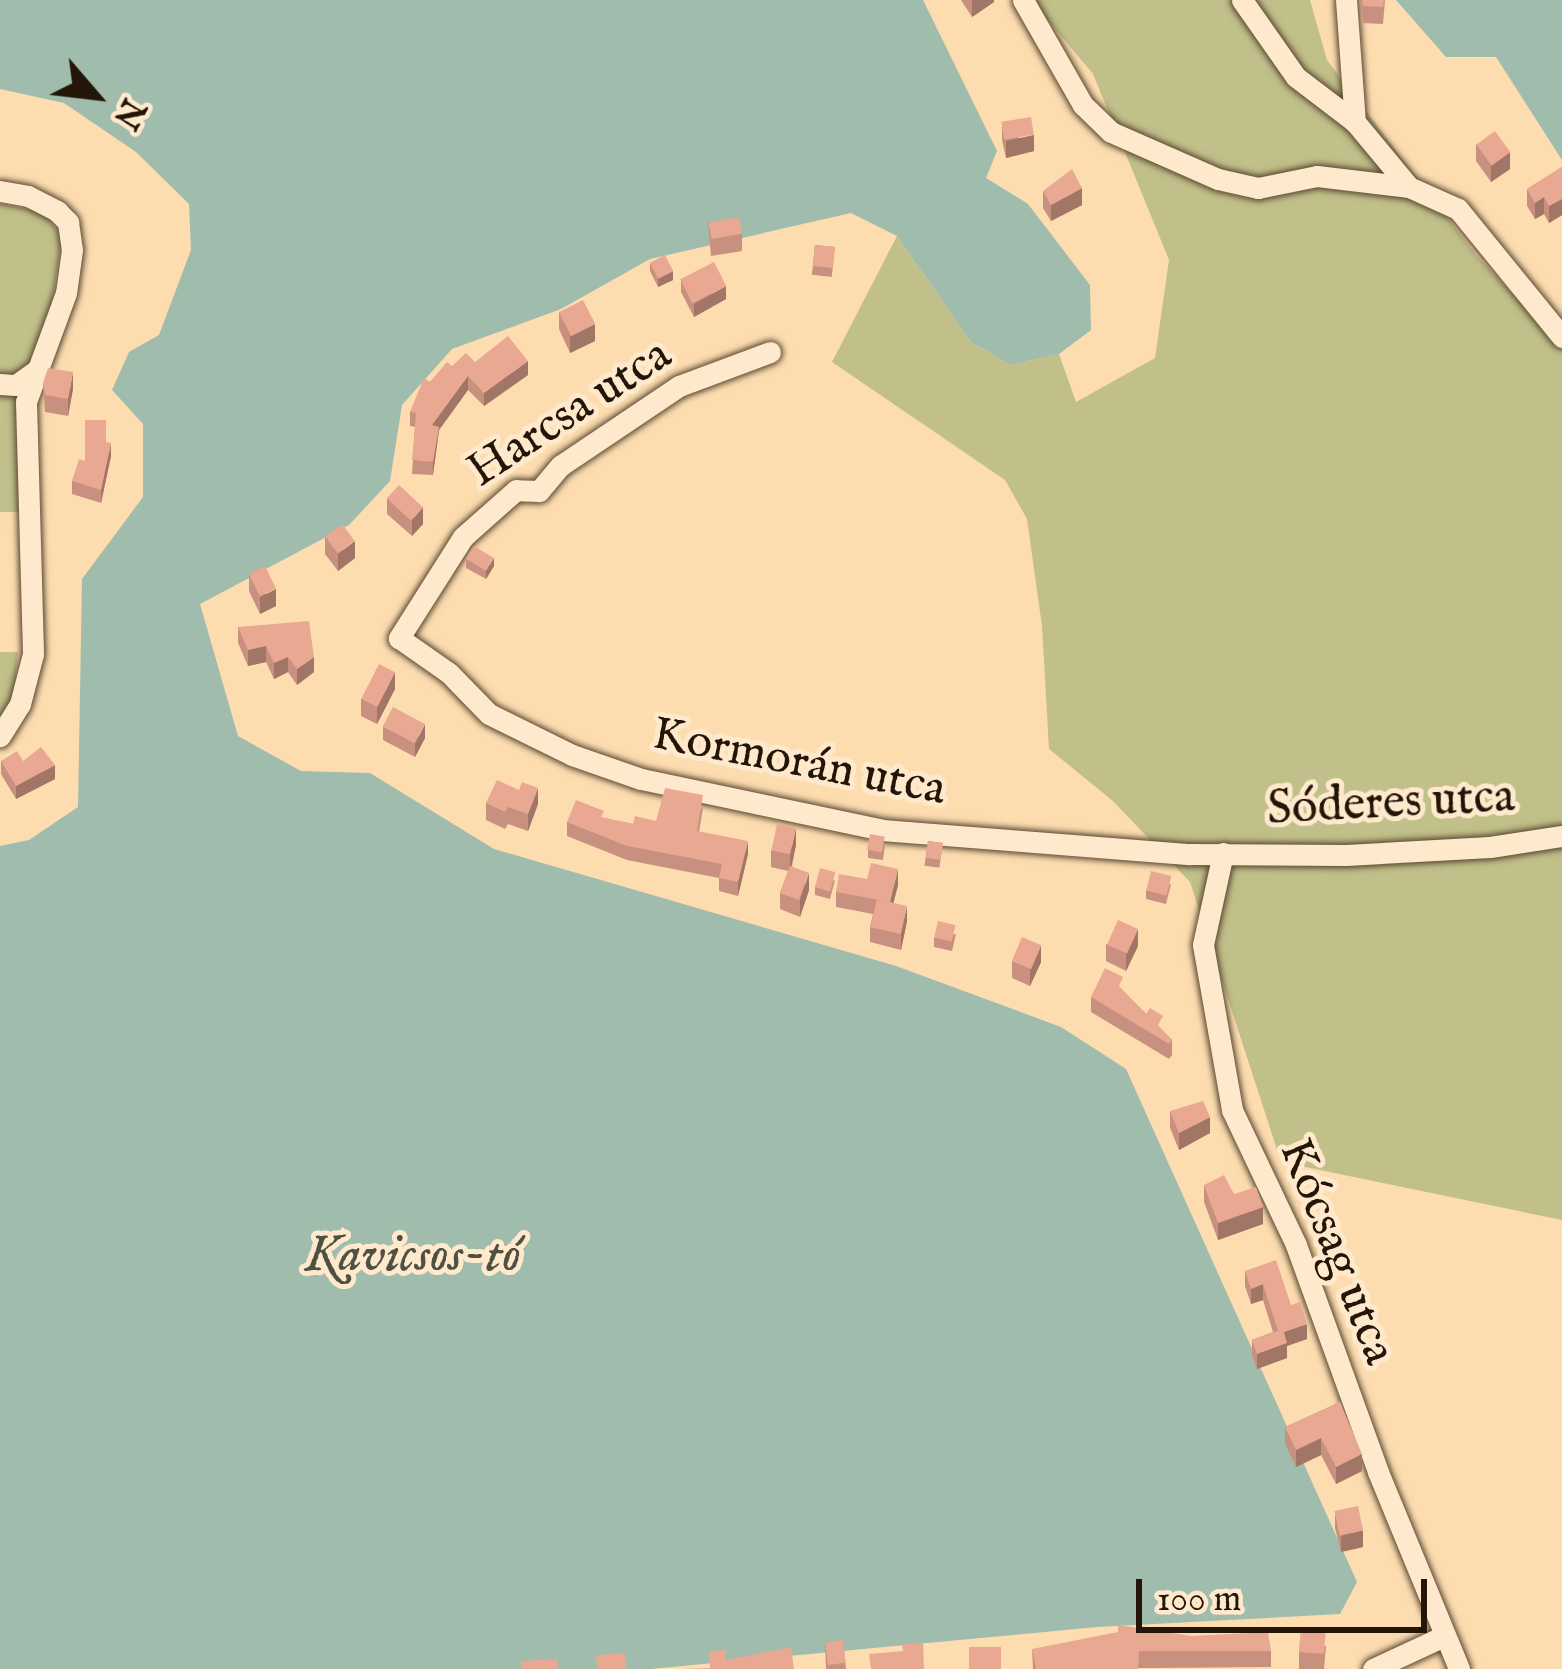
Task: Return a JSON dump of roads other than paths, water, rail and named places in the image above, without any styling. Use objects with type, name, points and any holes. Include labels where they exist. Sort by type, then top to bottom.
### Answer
[{"type":"street","points":[[1023,0],[1083,105],[1111,132],[1218,179],[1258,188],[1318,176],[1409,187],[1458,208],[1562,337]]},
{"type":"street","points":[[1242,0],[1296,77],[1355,122],[1409,187]]},
{"type":"street","points":[[1346,0],[1355,122]]},
{"type":"street","points":[[0,191],[28,196],[68,222],[73,250],[66,293],[26,402],[32,469],[33,654],[20,704],[0,736]]},
{"type":"street","name":"Harcsa utca","points":[[399,638],[463,537],[516,490],[539,491],[560,466],[680,386],[770,352]]},
{"type":"street","points":[[0,384],[16,385],[35,371]]},
{"type":"street","name":"Kormorán utca","points":[[399,638],[449,673],[489,714],[572,755],[641,779],[882,830],[1223,854]]},
{"type":"street","name":"Sóderes utca","points":[[1223,854],[1366,854],[1490,847],[1562,836]]},
{"type":"street","name":"Kócsag utca","points":[[1223,854],[1203,945],[1232,1110],[1296,1245],[1442,1637],[1460,1669]]},
{"type":"street","points":[[1373,1669],[1442,1637]]},
{"type":"water","name":"Kavicsos-tó","points":[[0,0],[923,0],[997,151],[986,178],[1028,204],[1090,285],[1091,330],[1059,354],[1011,365],[971,342],[897,236],[851,213],[650,259],[561,309],[452,349],[402,405],[390,481],[349,525],[200,604],[238,736],[301,771],[370,773],[494,849],[896,966],[1061,1027],[1126,1069],[1357,1582],[1340,1614],[1097,1627],[651,1669],[0,1669],[0,846],[29,840],[78,807],[82,579],[143,497],[143,424],[112,390],[129,352],[159,335],[191,250],[189,204],[136,152],[64,103],[0,89]]},
{"type":"water","points":[[1396,0],[1562,0],[1562,160],[1496,57],[1446,57]]}]
